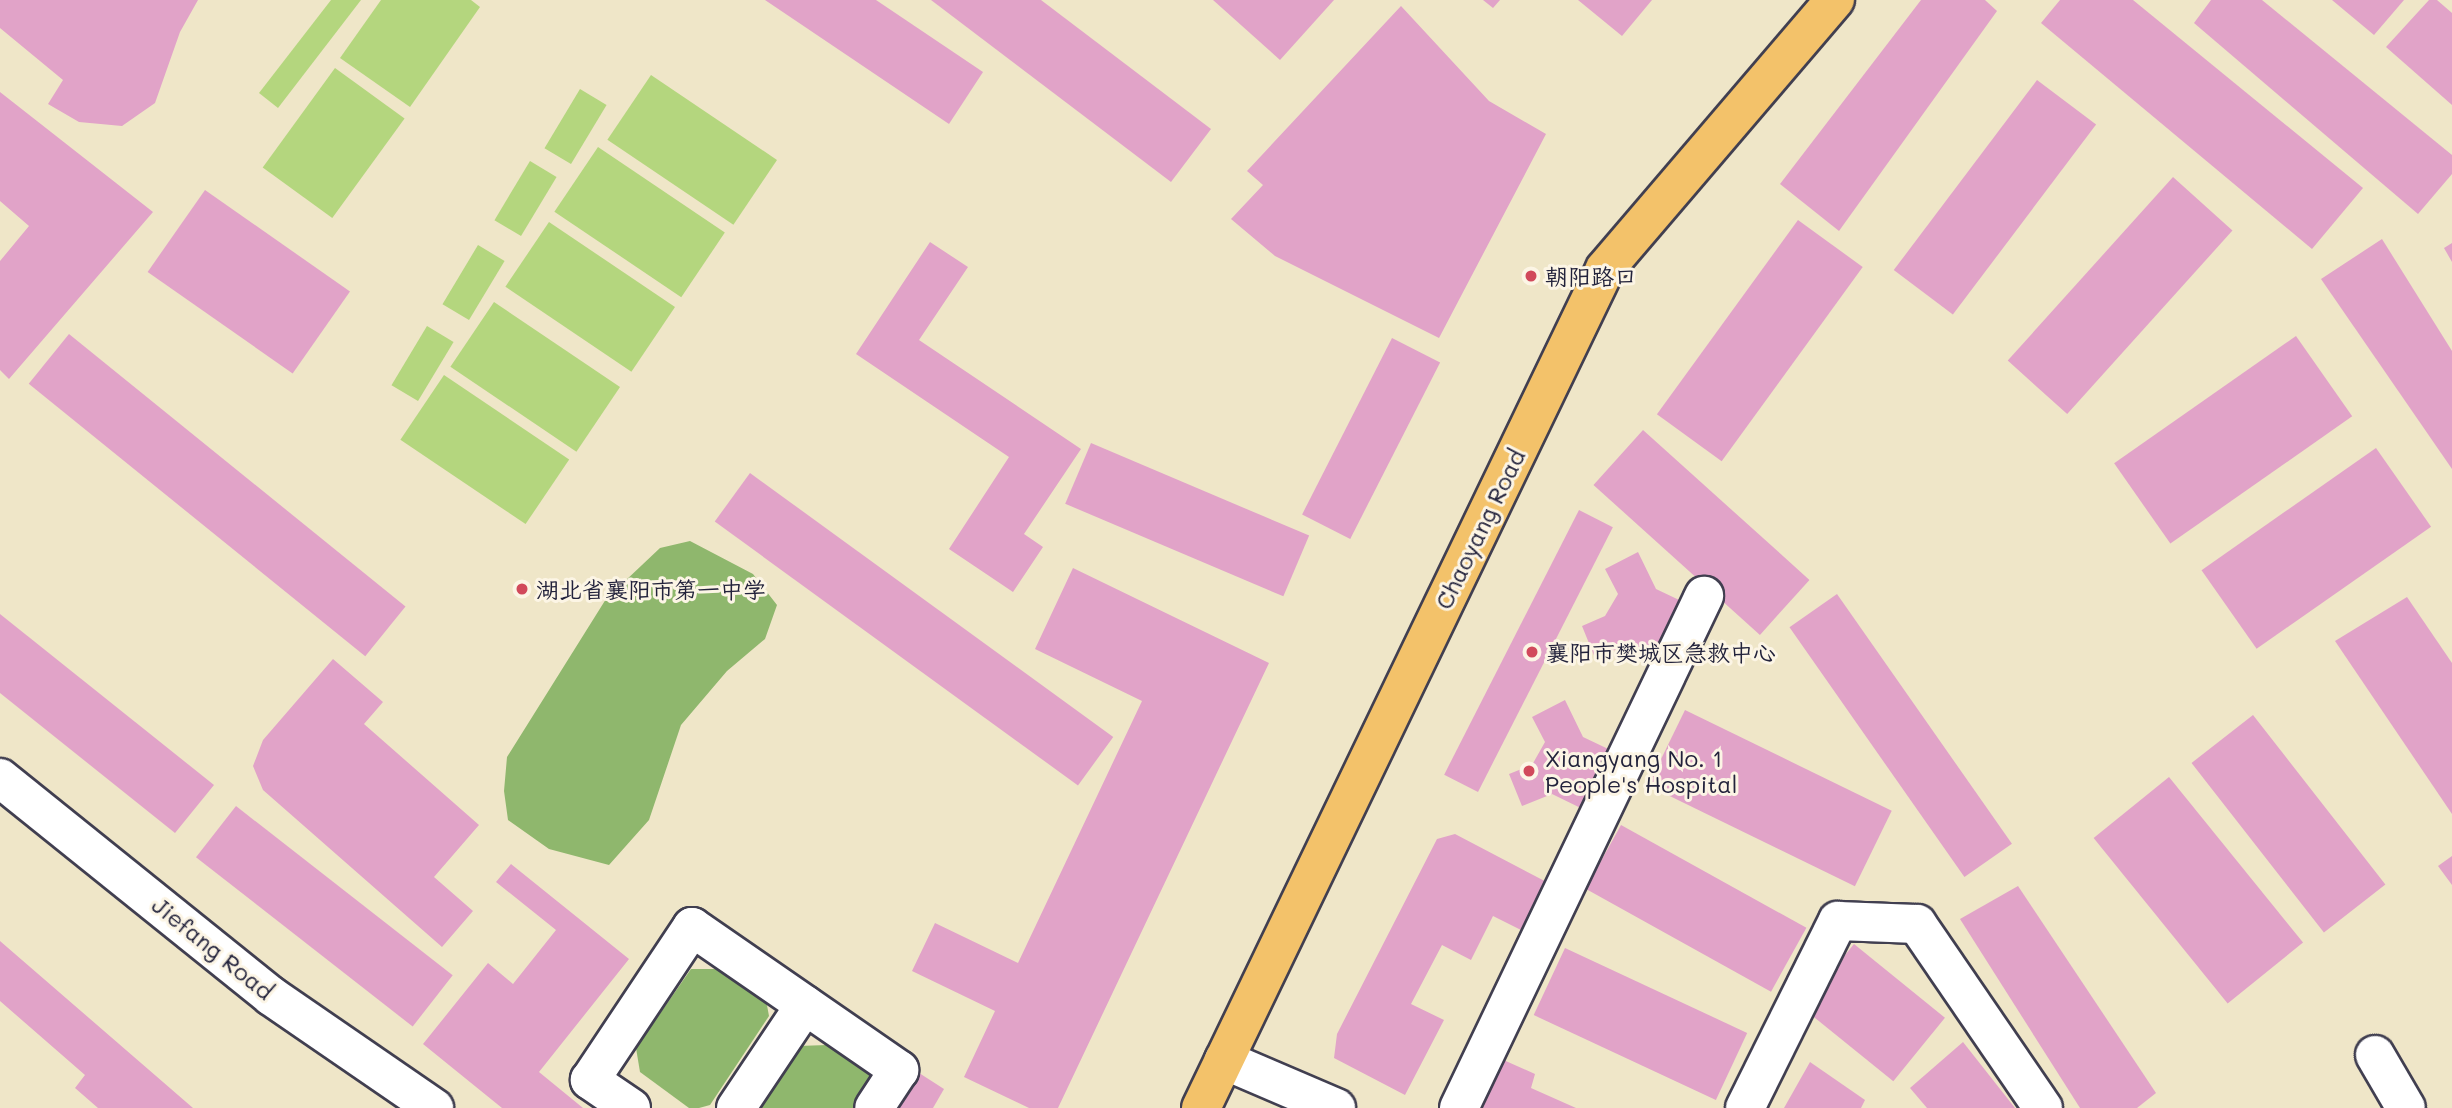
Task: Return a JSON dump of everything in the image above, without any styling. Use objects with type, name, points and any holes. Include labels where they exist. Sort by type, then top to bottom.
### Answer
[{"type":"main road","name":"Chaoyang Road","points":[[1200,1108],[1605,269],[1835,0]]},
{"type":"street","points":[[1459,1108],[1704,596]]},
{"type":"street","name":"Jiefang Road","points":[[0,778],[271,996],[434,1108]]},
{"type":"street","points":[[1745,1108],[1838,922],[1917,924],[2043,1108]]},
{"type":"street","points":[[631,1108],[590,1080],[692,927],[899,1070],[874,1108]]},
{"type":"street","points":[[736,1108],[805,1005]]},
{"type":"street","points":[[2375,1055],[2406,1108]]},
{"type":"street","points":[[1224,1060],[1336,1108]]},
{"type":"green space","points":[[331,0],[361,0],[278,108],[259,93]]},
{"type":"green space","points":[[381,0],[471,0],[480,7],[410,107],[340,58]]},
{"type":"green space","points":[[335,68],[405,119],[332,218],[263,168]]},
{"type":"green space","points":[[651,75],[777,160],[733,225],[607,140]]},
{"type":"green space","points":[[580,89],[607,105],[571,164],[544,148]]},
{"type":"green space","points":[[598,147],[725,233],[681,297],[554,212]]},
{"type":"green space","points":[[530,161],[557,177],[521,236],[494,220]]},
{"type":"green space","points":[[549,222],[675,307],[631,372],[505,287]]},
{"type":"green space","points":[[478,245],[505,261],[469,320],[442,304]]},
{"type":"green space","points":[[494,302],[620,387],[576,452],[450,367]]},
{"type":"green space","points":[[427,326],[454,342],[418,401],[391,385]]},
{"type":"green space","points":[[444,375],[569,459],[526,524],[400,440]]},
{"type":"green space","points":[[690,541],[753,574],[777,605],[765,639],[727,671],[681,725],[649,820],[609,865],[549,849],[508,820],[504,791],[507,757],[606,599],[660,548]]},
{"type":"green space","points":[[691,969],[720,969],[765,995],[769,1016],[710,1105],[699,1108],[689,1108],[640,1072],[636,1048]]},
{"type":"green space","points":[[827,1045],[871,1072],[876,1093],[866,1108],[754,1108],[798,1046]]},
{"type":"building","points":[[0,0],[198,0],[180,32],[155,103],[122,126],[79,122],[48,104],[63,80],[0,28]]},
{"type":"building","points":[[765,0],[876,0],[983,72],[949,124]]},
{"type":"building","points":[[931,0],[1041,0],[1211,129],[1171,182]]},
{"type":"building","points":[[1213,0],[1334,0],[1280,60]]},
{"type":"building","points":[[1483,0],[1500,0],[1493,8]]},
{"type":"building","points":[[1578,0],[1652,0],[1622,36]]},
{"type":"building","points":[[1921,0],[1985,0],[1997,11],[1839,231],[1780,184]]},
{"type":"building","points":[[2060,0],[2133,0],[2363,188],[2312,249],[2041,23]]},
{"type":"building","points":[[2211,0],[2262,0],[2452,155],[2452,174],[2418,214],[2194,23]]},
{"type":"building","points":[[2332,0],[2404,0],[2374,35]]},
{"type":"building","points":[[2429,0],[2437,0],[2452,13],[2452,105],[2386,47]]},
{"type":"building","points":[[1401,6],[1489,101],[1546,134],[1439,338],[1275,256],[1231,219],[1263,185],[1247,171]]},
{"type":"building","points":[[2037,80],[2096,125],[1953,315],[1894,270]]},
{"type":"building","points":[[0,92],[153,212],[9,379],[0,370],[0,261],[29,226],[0,201]]},
{"type":"building","points":[[2173,177],[2232,231],[2067,414],[2008,361]]},
{"type":"building","points":[[205,190],[350,292],[293,373],[148,272]]},
{"type":"building","points":[[1798,220],[1863,267],[1722,461],[1657,414]]},
{"type":"building","points":[[2382,239],[2452,351],[2452,469],[2321,279]]},
{"type":"building","points":[[930,242],[968,267],[919,340],[1081,449],[1024,534],[1043,547],[1013,592],[949,549],[1009,457],[856,354]]},
{"type":"building","points":[[2452,243],[2452,262],[2444,248]]},
{"type":"building","points":[[69,334],[406,606],[365,656],[29,384]]},
{"type":"building","points":[[2296,336],[2352,416],[2170,544],[2114,463]]},
{"type":"building","points":[[1392,338],[1440,363],[1350,539],[1302,514]]},
{"type":"building","points":[[1643,430],[1809,580],[1760,635],[1593,485]]},
{"type":"building","points":[[1091,443],[1309,536],[1283,596],[1065,504]]},
{"type":"building","points":[[2376,448],[2431,527],[2257,649],[2202,570]]},
{"type":"building","points":[[750,473],[1113,737],[1078,785],[715,522]]},
{"type":"building","name":"襄阳市樊城区急救中心","points":[[1579,510],[1613,527],[1478,792],[1444,775]]},
{"type":"building","points":[[1638,552],[1656,589],[1696,608],[1668,667],[1625,646],[1595,658],[1582,626],[1605,616],[1618,594],[1605,569]]},
{"type":"building","points":[[1073,568],[1269,663],[1058,1108],[1029,1108],[964,1077],[995,1011],[912,971],[935,923],[1018,963],[1142,701],[1035,649]]},
{"type":"building","points":[[1837,594],[2012,844],[1964,877],[1789,627]]},
{"type":"building","points":[[2407,597],[2452,663],[2452,814],[2335,641]]},
{"type":"building","points":[[0,614],[214,785],[175,833],[0,693]]},
{"type":"building","points":[[333,659],[383,702],[364,724],[479,825],[434,877],[473,911],[442,947],[263,790],[253,766],[263,740]]},
{"type":"building","points":[[1565,700],[1583,737],[1623,756],[1595,815],[1552,794],[1522,806],[1509,774],[1532,765],[1545,742],[1532,717]]},
{"type":"building","points":[[1685,710],[1892,811],[1855,886],[1648,785]]},
{"type":"building","points":[[2253,715],[2385,884],[2324,932],[2192,763]]},
{"type":"building","points":[[2169,777],[2303,943],[2228,1004],[2094,838]]},
{"type":"building","points":[[236,806],[453,975],[413,1027],[196,857]]},
{"type":"building","points":[[1621,825],[1806,928],[1771,992],[1586,889]]},
{"type":"building","points":[[1455,834],[1558,888],[1533,936],[1493,916],[1471,960],[1442,945],[1411,1004],[1444,1020],[1405,1095],[1334,1058],[1337,1034],[1437,839]]},
{"type":"building","points":[[2452,856],[2452,885],[2438,866]]},
{"type":"building","points":[[511,864],[629,959],[539,1072],[583,1108],[502,1108],[423,1044],[488,963],[513,984],[556,930],[496,882]]},
{"type":"building","points":[[2018,886],[2156,1093],[2137,1108],[2080,1108],[1960,919]]},
{"type":"building","points":[[0,941],[193,1108],[98,1108],[75,1088],[85,1075],[0,1001]]},
{"type":"building","points":[[1854,944],[1945,1018],[1893,1081],[1802,1008]]},
{"type":"building","points":[[1565,948],[1747,1033],[1716,1100],[1534,1015]]},
{"type":"building","points":[[1963,1042],[2015,1108],[1927,1108],[1910,1088]]},
{"type":"building","points":[[1499,1058],[1535,1074],[1531,1088],[1576,1108],[1476,1108]]},
{"type":"building","points":[[1810,1062],[1865,1100],[1861,1108],[1784,1108]]},
{"type":"building","points":[[916,1071],[944,1089],[933,1108],[893,1108]]},
{"type":"place","name":"朝阳路口","points":[[1531,276]]},
{"type":"place","name":"湖北省襄阳市第一中学","points":[[522,589]]},
{"type":"place","name":"襄阳市樊城区急救中心","points":[[1532,652]]},
{"type":"place","name":"Xiangyang No. 1 People's Hospital","points":[[1529,771]]}]
